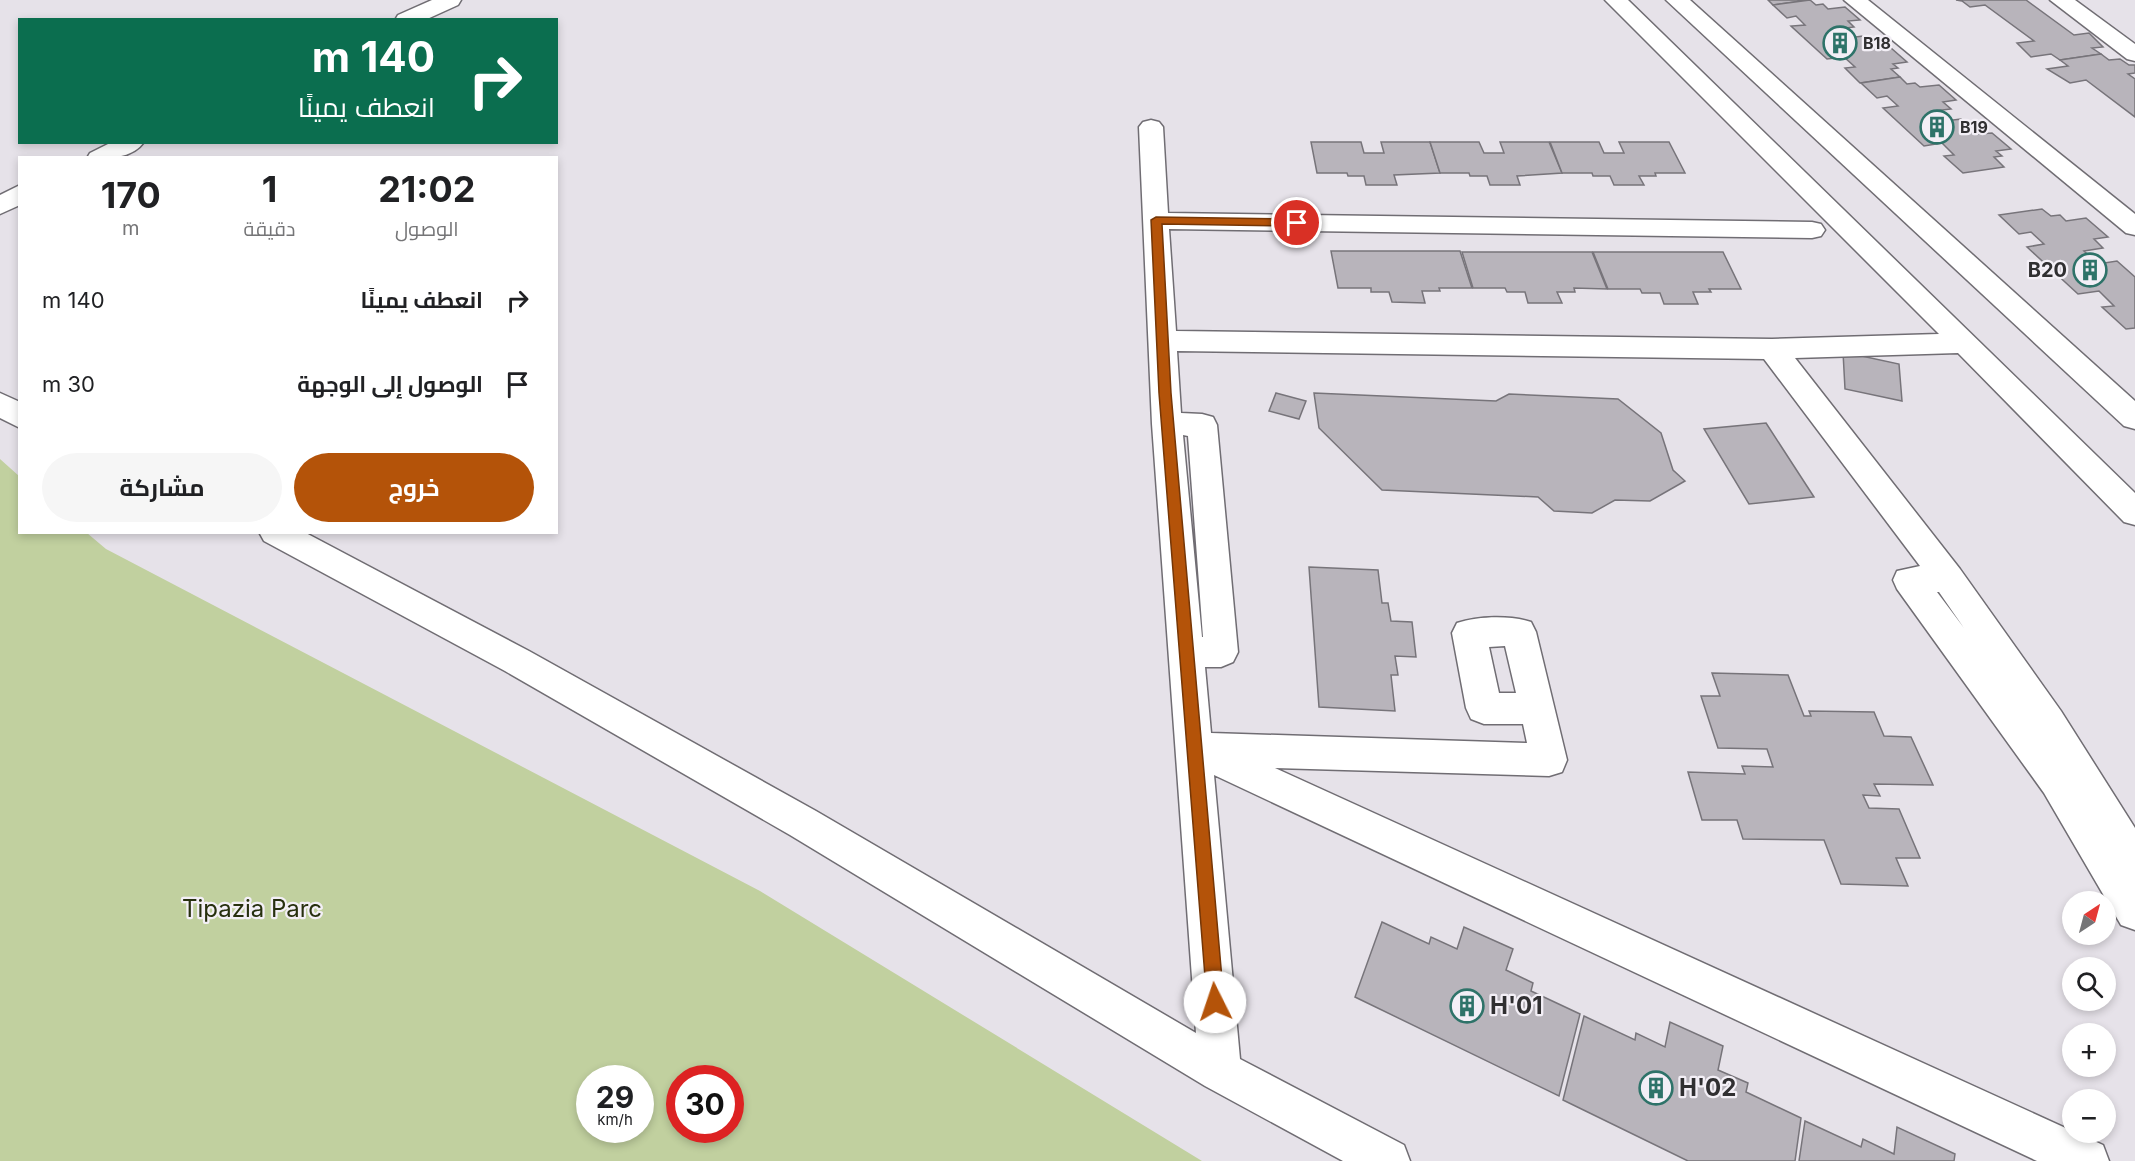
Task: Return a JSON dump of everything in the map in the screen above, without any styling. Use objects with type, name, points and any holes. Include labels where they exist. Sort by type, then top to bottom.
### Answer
[{"type":"street","points":[[410,18],[450,0]]},
{"type":"street","points":[[1616,0],[2135,513]]},
{"type":"street","points":[[1677,0],[2135,418]]},
{"type":"street","points":[[1856,0],[2135,227]]},
{"type":"street","points":[[2061,0],[2135,54]]},
{"type":"street","points":[[1151,127],[1167,424],[1196,749],[1220,1071]]},
{"type":"street","points":[[103,156],[128,144]]},
{"type":"street","points":[[0,206],[18,194]]},
{"type":"street","points":[[1156,220],[1812,230]]},
{"type":"street","points":[[1162,341],[1772,350],[1965,343]]},
{"type":"street","points":[[1772,350],[1948,578],[2048,722],[2135,862]]},
{"type":"street","points":[[0,404],[18,416]]},
{"type":"street","points":[[279,534],[518,661],[772,806],[1220,1071],[1388,1161]]},
{"type":"street","points":[[1948,578],[1909,580],[2057,781],[2135,911]]},
{"type":"street","points":[[1196,749],[1549,760],[1537,709]]},
{"type":"street","points":[[1196,749],[2087,1161]]},
{"type":"green space","name":"Tipazia Parc","points":[[0,459],[18,475],[18,534],[88,534],[106,549],[760,891],[1202,1161],[0,1161]]},
{"type":"building","points":[[1768,0],[1809,0],[1773,5]]},
{"type":"building","name":"B18","points":[[1810,0],[1816,5],[1823,4],[1828,9],[1845,7],[1860,20],[1848,21],[1854,27],[1838,29],[1848,38],[1863,36],[1879,49],[1891,48],[1907,62],[1893,64],[1898,68],[1891,69],[1900,77],[1860,83],[1845,68],[1855,67],[1844,57],[1827,59],[1791,26],[1805,25],[1796,16],[1787,18],[1773,5]]},
{"type":"building","points":[[1956,0],[2026,0],[2074,35],[2089,33],[2103,47],[2092,48],[2101,54],[2060,60],[2051,54],[2031,57],[2017,43],[2034,41],[1985,5],[1970,7]]},
{"type":"building","points":[[2101,54],[2109,60],[2120,59],[2129,65],[2135,65],[2135,73],[2128,74],[2135,79],[2135,117],[2086,80],[2070,83],[2047,69],[2068,66],[2060,60]]},
{"type":"building","name":"B19","points":[[1900,77],[1907,84],[1915,83],[1920,87],[1939,85],[1956,100],[1943,102],[1951,109],[1933,111],[1945,121],[1961,119],[1979,134],[1992,133],[2011,149],[1996,151],[2002,156],[1994,157],[2004,167],[1963,173],[1944,156],[1954,155],[1942,143],[1924,146],[1883,108],[1898,106],[1887,96],[1877,98],[1861,83]]},
{"type":"building","points":[[1311,142],[1361,142],[1364,153],[1384,153],[1381,142],[1430,142],[1440,173],[1394,175],[1397,185],[1366,185],[1364,176],[1348,176],[1347,173],[1317,173]]},
{"type":"building","points":[[1430,142],[1479,142],[1484,153],[1504,153],[1500,142],[1549,142],[1562,173],[1517,176],[1520,185],[1490,185],[1487,176],[1470,176],[1469,173],[1440,173]]},
{"type":"building","points":[[1550,142],[1599,142],[1604,153],[1624,153],[1619,142],[1669,142],[1685,173],[1655,173],[1656,176],[1639,176],[1644,185],[1614,185],[1610,176],[1593,176],[1592,173],[1562,173]]},
{"type":"building","name":"B20","points":[[2042,209],[2051,216],[2060,215],[2066,221],[2086,218],[2108,237],[2094,239],[2103,248],[2084,251],[2098,264],[2117,261],[2135,277],[2135,328],[2126,329],[2102,307],[2114,306],[2099,291],[2078,294],[2027,247],[2044,244],[2031,232],[2019,234],[1999,215]]},
{"type":"building","points":[[1331,251],[1460,251],[1472,288],[1439,288],[1440,291],[1422,291],[1425,303],[1392,302],[1389,292],[1371,292],[1371,288],[1338,288]]},
{"type":"building","points":[[1462,252],[1592,252],[1607,289],[1574,288],[1575,292],[1557,292],[1562,303],[1528,303],[1525,292],[1507,292],[1505,288],[1473,288]]},
{"type":"building","points":[[1593,252],[1723,252],[1741,289],[1709,289],[1711,292],[1693,292],[1698,304],[1664,304],[1660,293],[1642,293],[1640,289],[1608,289]]},
{"type":"building","points":[[1843,352],[1899,364],[1902,401],[1845,389]]},
{"type":"building","points":[[1276,393],[1306,401],[1299,419],[1269,411]]},
{"type":"building","points":[[1314,393],[1496,401],[1509,394],[1618,399],[1661,433],[1673,470],[1685,481],[1650,501],[1615,500],[1592,513],[1554,511],[1538,497],[1382,490],[1319,428]]},
{"type":"building","points":[[1766,423],[1814,497],[1749,504],[1704,429]]},
{"type":"building","points":[[1309,567],[1378,570],[1382,603],[1388,603],[1391,621],[1412,622],[1416,657],[1395,656],[1398,675],[1391,675],[1395,711],[1319,707]]},
{"type":"building","points":[[1712,673],[1788,675],[1804,716],[1811,716],[1809,711],[1874,712],[1884,736],[1911,737],[1933,785],[1874,784],[1880,796],[1863,795],[1869,808],[1899,809],[1920,858],[1896,858],[1908,886],[1841,884],[1824,840],[1743,839],[1737,820],[1702,820],[1688,772],[1745,774],[1742,766],[1773,767],[1767,749],[1718,748],[1701,696],[1720,696]]},
{"type":"building","name":"H'01","points":[[1382,922],[1429,944],[1431,937],[1457,949],[1464,927],[1513,949],[1506,970],[1533,983],[1531,991],[1580,1014],[1559,1096],[1355,997]]},
{"type":"building","name":"H'02","points":[[1584,1016],[1635,1040],[1636,1033],[1665,1047],[1670,1022],[1723,1046],[1718,1070],[1748,1083],[1746,1092],[1801,1118],[1795,1161],[1688,1161],[1563,1100]]},
{"type":"building","points":[[1805,1121],[1861,1147],[1863,1139],[1894,1154],[1897,1127],[1955,1154],[1954,1161],[1799,1161]]},
{"type":"place","name":"B18","points":[[1840,43]]},
{"type":"place","name":"B19","points":[[1937,127]]},
{"type":"place","name":"B20","points":[[2090,270]]},
{"type":"place","name":"H'01","points":[[1467,1006]]},
{"type":"place","name":"H'02","points":[[1656,1088]]},
{"type":"route","points":[[1215,1002],[1165,393],[1156,220],[1297,223]]}]
